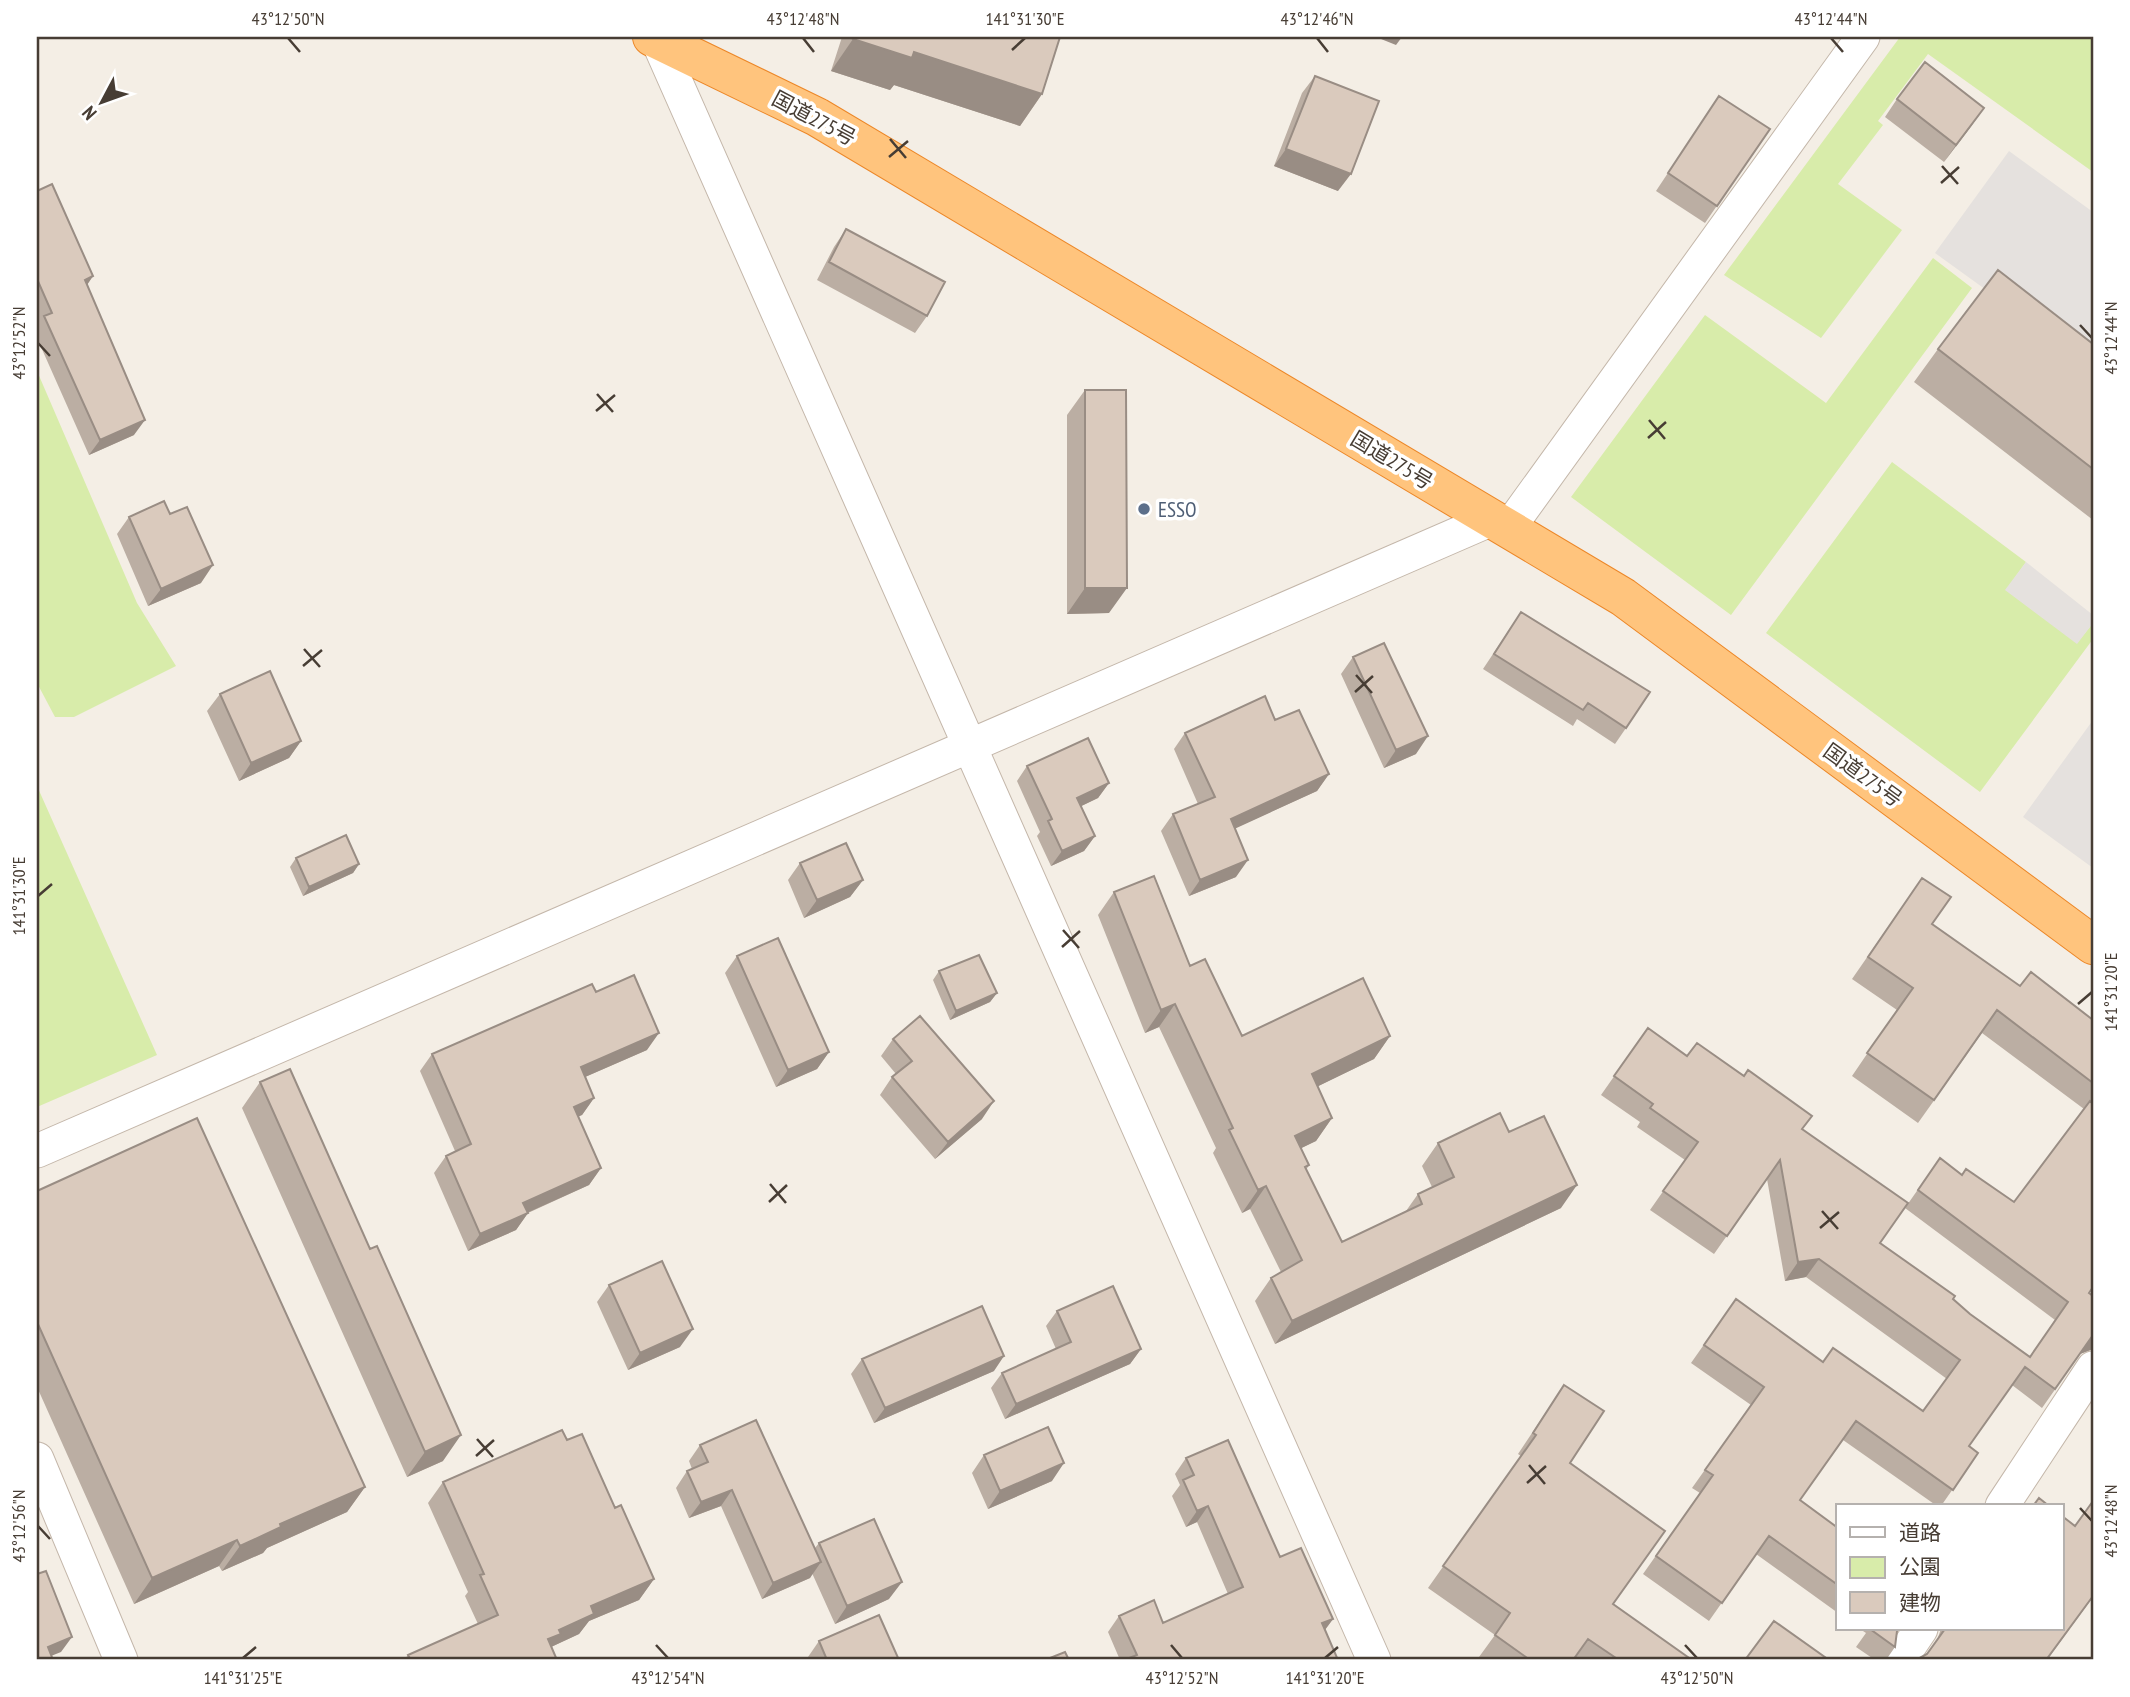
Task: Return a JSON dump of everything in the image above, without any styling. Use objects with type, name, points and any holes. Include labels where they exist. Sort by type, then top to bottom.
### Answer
[{"type":"highway","name":"国道275号","points":[[655,38],[817,117],[1623,597],[2093,945]]},
{"type":"street","points":[[37,1150],[970,746],[1500,524],[1863,37]]},
{"type":"street","points":[[655,38],[1374,1660]]},
{"type":"street","points":[[2003,1504],[2093,1368]]},
{"type":"street","points":[[37,1458],[121,1660]]},
{"type":"street","points":[[1900,1660],[1920,1630]]},
{"type":"green space","points":[[1900,37],[2093,37],[2093,172],[1928,54],[1878,121],[1883,125],[1838,184],[1902,230],[1821,338],[1724,275]]},
{"type":"green space","points":[[1933,258],[1972,288],[1731,615],[1571,497],[1705,315],[1826,403]]},
{"type":"green space","points":[[37,371],[137,603],[176,666],[74,717],[55,717],[37,683]]},
{"type":"green space","points":[[1892,462],[2026,562],[2006,590],[2077,643],[2093,623],[2093,639],[1980,792],[1766,633]]},
{"type":"green space","points":[[37,786],[157,1055],[37,1107]]},
{"type":"shaded area","points":[[2009,151],[2093,212],[2093,367],[1935,253]]},
{"type":"shaded area","points":[[2026,562],[2093,615],[2093,623],[2077,644],[2005,590]]},
{"type":"shaded area","points":[[2093,720],[2093,868],[2023,817]]},
{"type":"building","points":[[1060,37],[1042,94],[914,52],[912,58],[853,39]]},
{"type":"building","points":[[1925,62],[1984,108],[1956,145],[1897,99]]},
{"type":"building","points":[[1315,76],[1379,101],[1351,174],[1286,149]]},
{"type":"building","points":[[1719,96],[1770,129],[1717,206],[1668,173]]},
{"type":"building","points":[[52,184],[93,276],[85,280],[145,420],[100,440],[44,316],[52,313],[37,279],[37,191]]},
{"type":"building","points":[[846,229],[945,282],[927,316],[829,262]]},
{"type":"building","points":[[1998,270],[2093,344],[2093,469],[1938,349]]},
{"type":"building","points":[[1085,390],[1126,390],[1127,588],[1085,588]]},
{"type":"building","points":[[164,501],[170,514],[187,507],[213,565],[161,589],[129,517]]},
{"type":"building","points":[[1521,612],[1650,692],[1626,728],[1588,703],[1583,710],[1494,654]]},
{"type":"building","points":[[1384,643],[1428,736],[1396,750],[1353,657]]},
{"type":"building","points":[[270,671],[301,741],[251,763],[220,694]]},
{"type":"building","points":[[1265,696],[1275,720],[1299,710],[1329,774],[1231,819],[1248,860],[1200,880],[1173,814],[1215,797],[1185,733]]},
{"type":"building","points":[[1088,738],[1109,783],[1077,798],[1095,836],[1062,851],[1048,821],[1052,819],[1027,766]]},
{"type":"building","points":[[346,835],[359,864],[309,887],[296,858]]},
{"type":"building","points":[[846,843],[863,880],[817,900],[800,863]]},
{"type":"building","points":[[1154,876],[1190,966],[1205,959],[1242,1036],[1363,978],[1390,1036],[1312,1074],[1332,1118],[1295,1136],[1309,1165],[1305,1167],[1342,1242],[1422,1204],[1418,1194],[1454,1177],[1438,1143],[1500,1113],[1509,1132],[1544,1116],[1577,1185],[1292,1321],[1271,1278],[1302,1260],[1266,1186],[1258,1190],[1229,1130],[1233,1128],[1175,1004],[1161,1010],[1114,892]]},
{"type":"building","points":[[1922,878],[1951,897],[1932,924],[2020,986],[2031,972],[2093,1020],[2093,1083],[1997,1010],[1934,1100],[1867,1053],[1913,988],[1868,957]]},
{"type":"building","points":[[778,938],[829,1052],[788,1070],[737,956]]},
{"type":"building","points":[[979,955],[997,993],[956,1011],[939,971]]},
{"type":"building","points":[[634,975],[659,1033],[581,1067],[594,1098],[574,1107],[601,1168],[523,1203],[528,1213],[480,1234],[446,1156],[471,1144],[432,1054],[592,984],[596,992]]},
{"type":"building","points":[[920,1016],[994,1101],[948,1142],[892,1077],[912,1061],[893,1039]]},
{"type":"building","points":[[1648,1028],[1687,1056],[1697,1043],[1744,1076],[1748,1070],[1812,1116],[1802,1129],[1908,1203],[1880,1243],[1955,1296],[1953,1299],[1970,1314],[2030,1357],[2068,1302],[1918,1190],[1940,1158],[1962,1175],[1966,1169],[2014,1202],[2090,1101],[2093,1104],[2093,1287],[2089,1293],[2093,1296],[2093,1335],[2055,1389],[2025,1367],[1969,1446],[1978,1453],[1953,1490],[1856,1421],[1800,1500],[1836,1527],[1836,1584],[1769,1536],[1722,1603],[1656,1556],[1713,1475],[1705,1470],[1764,1387],[1704,1345],[1736,1299],[1823,1362],[1833,1348],[1923,1411],[1960,1360],[1819,1259],[1798,1262],[1780,1160],[1727,1236],[1663,1191],[1698,1142],[1650,1108],[1653,1104],[1614,1076]]},
{"type":"building","points":[[290,1069],[370,1249],[377,1246],[461,1435],[425,1452],[260,1082]]},
{"type":"building","points":[[197,1118],[365,1487],[280,1524],[281,1527],[240,1546],[237,1540],[152,1578],[37,1322],[37,1191]]},
{"type":"building","points":[[662,1261],[693,1329],[640,1353],[609,1285]]},
{"type":"building","points":[[1113,1286],[1141,1349],[1016,1404],[1002,1373],[1071,1342],[1057,1311]]},
{"type":"building","points":[[982,1306],[1004,1356],[885,1408],[862,1359]]},
{"type":"building","points":[[1564,1385],[1604,1411],[1570,1463],[1665,1531],[1613,1604],[1692,1660],[1619,1660],[1588,1639],[1573,1660],[1530,1660],[1495,1635],[1510,1613],[1443,1566],[1536,1435],[1533,1433]]},
{"type":"building","points":[[756,1420],[821,1562],[773,1583],[732,1490],[701,1502],[687,1471],[708,1462],[700,1445]]},
{"type":"building","points":[[1048,1427],[1064,1463],[1000,1491],[984,1455]]},
{"type":"building","points":[[562,1430],[567,1440],[582,1434],[615,1508],[621,1505],[654,1579],[591,1606],[594,1614],[559,1630],[561,1634],[548,1639],[557,1660],[411,1660],[408,1655],[498,1615],[480,1575],[484,1574],[443,1482]]},
{"type":"building","points":[[1228,1440],[1280,1557],[1301,1548],[1333,1619],[1322,1623],[1338,1660],[1124,1660],[1137,1655],[1119,1616],[1154,1600],[1163,1623],[1243,1587],[1208,1506],[1197,1511],[1183,1480],[1194,1475],[1186,1458]]},
{"type":"building","points":[[2039,1498],[2046,1504],[2034,1504]]},
{"type":"building","points":[[2093,1501],[2093,1596],[2046,1660],[1916,1660],[1927,1654],[1944,1630],[2064,1630],[2064,1518],[2075,1526]]},
{"type":"building","points":[[874,1519],[902,1582],[847,1606],[819,1543]]},
{"type":"building","points":[[46,1571],[72,1637],[48,1647],[53,1660],[37,1660],[37,1574]]},
{"type":"building","points":[[879,1615],[899,1660],[827,1660],[819,1641]]},
{"type":"building","points":[[1774,1621],[1829,1660],[1745,1660]]},
{"type":"building","points":[[1871,1630],[1898,1630],[1895,1647]]},
{"type":"building","points":[[1065,1652],[1069,1660],[1045,1660]]},
{"type":"place","name":"ESSO","points":[[1144,509]]}]
